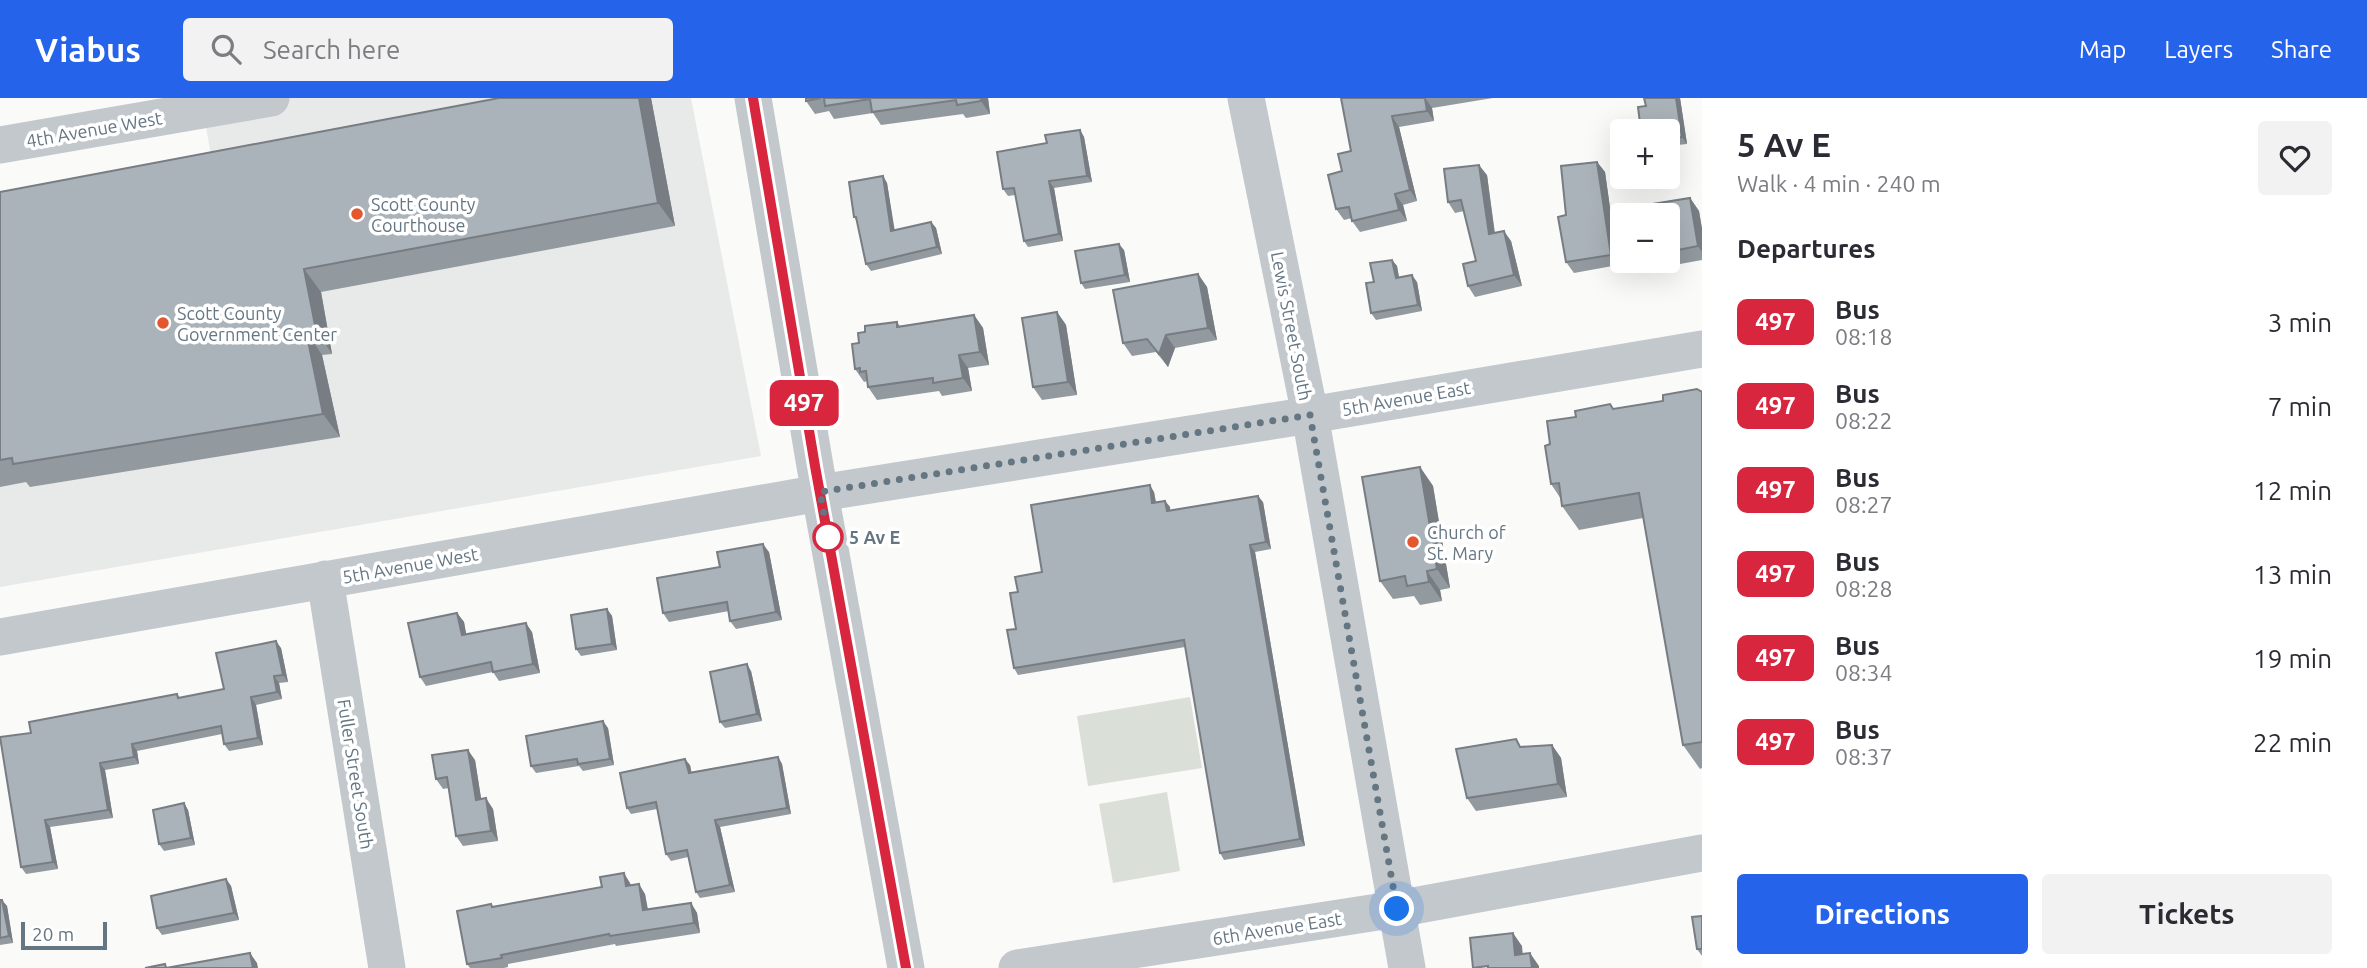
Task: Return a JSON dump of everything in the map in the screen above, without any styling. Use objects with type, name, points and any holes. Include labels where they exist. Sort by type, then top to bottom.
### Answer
[{"type":"street","points":[[752,98],[906,968]]},
{"type":"street","name":"Lewis Street South","points":[[1246,98],[1310,415],[1407,968]]},
{"type":"street","name":"4th Avenue West","points":[[0,145],[255,99]]},
{"type":"street","name":"5th Avenue East","points":[[820,492],[1310,415],[1702,348]]},
{"type":"street","name":"5th Avenue West","points":[[0,637],[820,492]]},
{"type":"street","name":"Fuller Street South","points":[[325,579],[387,968]]},
{"type":"street","name":"6th Avenue East","points":[[1017,968],[1397,909],[1702,853]]},
{"type":"shaded area","points":[[201,98],[691,98],[761,456],[0,587],[0,201],[213,167]]},
{"type":"shaded area","points":[[1190,697],[1202,768],[1088,786],[1077,716]]},
{"type":"shaded area","points":[[1167,792],[1180,871],[1113,883],[1099,804]]},
{"type":"building","name":"Scott County Government Center","points":[[499,98],[639,98],[658,203],[304,269],[316,330],[306,331],[323,414],[13,464],[12,458],[0,460],[0,192]]},
{"type":"building","points":[[824,98],[981,98],[981,101],[957,105],[956,100],[872,112],[870,99],[825,106]]},
{"type":"building","points":[[1341,98],[1425,98],[1427,111],[1392,116],[1410,190],[1395,194],[1399,210],[1352,221],[1349,207],[1336,209],[1328,175],[1342,171],[1338,154],[1351,151]]},
{"type":"building","points":[[1644,98],[1676,98],[1679,119],[1640,119],[1638,107],[1646,106]]},
{"type":"building","points":[[1080,130],[1087,176],[1049,181],[1059,234],[1024,241],[1014,188],[1003,189],[997,152],[1047,143],[1045,135]]},
{"type":"building","points":[[1597,162],[1610,255],[1566,262],[1558,217],[1566,215],[1561,166]]},
{"type":"building","points":[[1479,165],[1489,234],[1504,231],[1514,275],[1468,286],[1463,264],[1476,261],[1461,200],[1448,202],[1444,169]]},
{"type":"building","points":[[883,176],[891,231],[931,222],[937,247],[866,264],[854,217],[849,182]]},
{"type":"building","points":[[1690,198],[1698,246],[1680,250],[1680,203],[1658,203]]},
{"type":"building","points":[[1119,244],[1125,275],[1081,283],[1075,251]]},
{"type":"building","points":[[1392,260],[1396,278],[1412,275],[1418,305],[1371,313],[1366,283],[1374,282],[1370,263]]},
{"type":"building","points":[[1198,274],[1208,328],[1166,335],[1159,354],[1147,339],[1123,343],[1113,290]]},
{"type":"building","points":[[1057,312],[1068,382],[1033,387],[1022,318]]},
{"type":"building","points":[[974,315],[980,352],[959,355],[963,378],[933,383],[933,378],[868,387],[866,371],[855,369],[852,344],[859,343],[858,333],[865,332],[865,326],[897,322],[897,327]]},
{"type":"building","points":[[1697,389],[1702,392],[1702,742],[1683,745],[1639,493],[1562,506],[1559,483],[1551,484],[1545,446],[1550,444],[1547,421],[1576,417],[1575,411],[1610,404],[1613,409],[1663,401],[1663,395]]},
{"type":"building","name":"Church of St. Mary","points":[[1420,467],[1437,569],[1427,571],[1429,582],[1407,586],[1405,576],[1380,581],[1362,477]]},
{"type":"building","points":[[1150,485],[1152,503],[1165,501],[1167,511],[1258,496],[1266,542],[1250,545],[1300,839],[1220,853],[1184,640],[1014,668],[1007,630],[1016,629],[1010,593],[1018,592],[1015,577],[1042,572],[1031,505]]},
{"type":"building","points":[[763,544],[776,612],[730,621],[727,602],[663,613],[657,578],[720,567],[717,552]]},
{"type":"building","points":[[607,609],[612,644],[576,649],[571,615]]},
{"type":"building","points":[[457,613],[462,635],[526,623],[533,664],[493,672],[491,662],[420,677],[408,623]]},
{"type":"building","points":[[276,641],[283,675],[274,676],[277,692],[251,697],[258,738],[224,744],[221,726],[132,744],[134,757],[100,763],[108,810],[45,820],[53,862],[21,867],[0,737],[31,733],[29,722],[177,694],[178,698],[224,689],[216,653]]},
{"type":"building","points":[[747,664],[757,714],[720,722],[710,672]]},
{"type":"building","points":[[603,721],[610,759],[578,764],[577,759],[531,766],[526,736]]},
{"type":"building","points":[[1516,739],[1520,747],[1552,745],[1558,784],[1467,798],[1456,749]]},
{"type":"building","points":[[468,750],[476,800],[486,798],[491,831],[456,836],[447,777],[436,779],[432,755]]},
{"type":"building","points":[[778,757],[787,808],[715,820],[730,885],[696,892],[687,850],[666,854],[656,802],[627,808],[620,773],[685,759],[689,773]]},
{"type":"building","points":[[184,803],[191,838],[159,844],[153,810]]},
{"type":"building","points":[[624,873],[626,886],[639,884],[643,910],[691,903],[694,923],[610,936],[609,934],[467,964],[457,911],[602,887],[600,877]]},
{"type":"building","points":[[226,879],[234,913],[157,928],[151,896]]},
{"type":"building","points":[[0,900],[9,936],[0,938]]},
{"type":"building","points":[[1702,916],[1702,949],[1697,949],[1692,917]]},
{"type":"building","points":[[1513,933],[1515,955],[1530,953],[1532,968],[1473,968],[1470,938]]},
{"type":"building","points":[[250,953],[253,968],[166,968]]},
{"type":"building","points":[[165,964],[166,968],[145,968]]},
{"type":"bus line","name":"497","points":[[753,98],[815,466],[906,968]]},
{"type":"place","name":"Scott County Courthouse","points":[[357,214]]},
{"type":"place","name":"Scott County Government Center","points":[[163,323]]},
{"type":"place","name":"5 Av E","points":[[828,537]]},
{"type":"place","name":"Church of St. Mary","points":[[1413,542]]},
{"type":"route","points":[[828,537],[820,492],[1310,415],[1397,909]]}]
